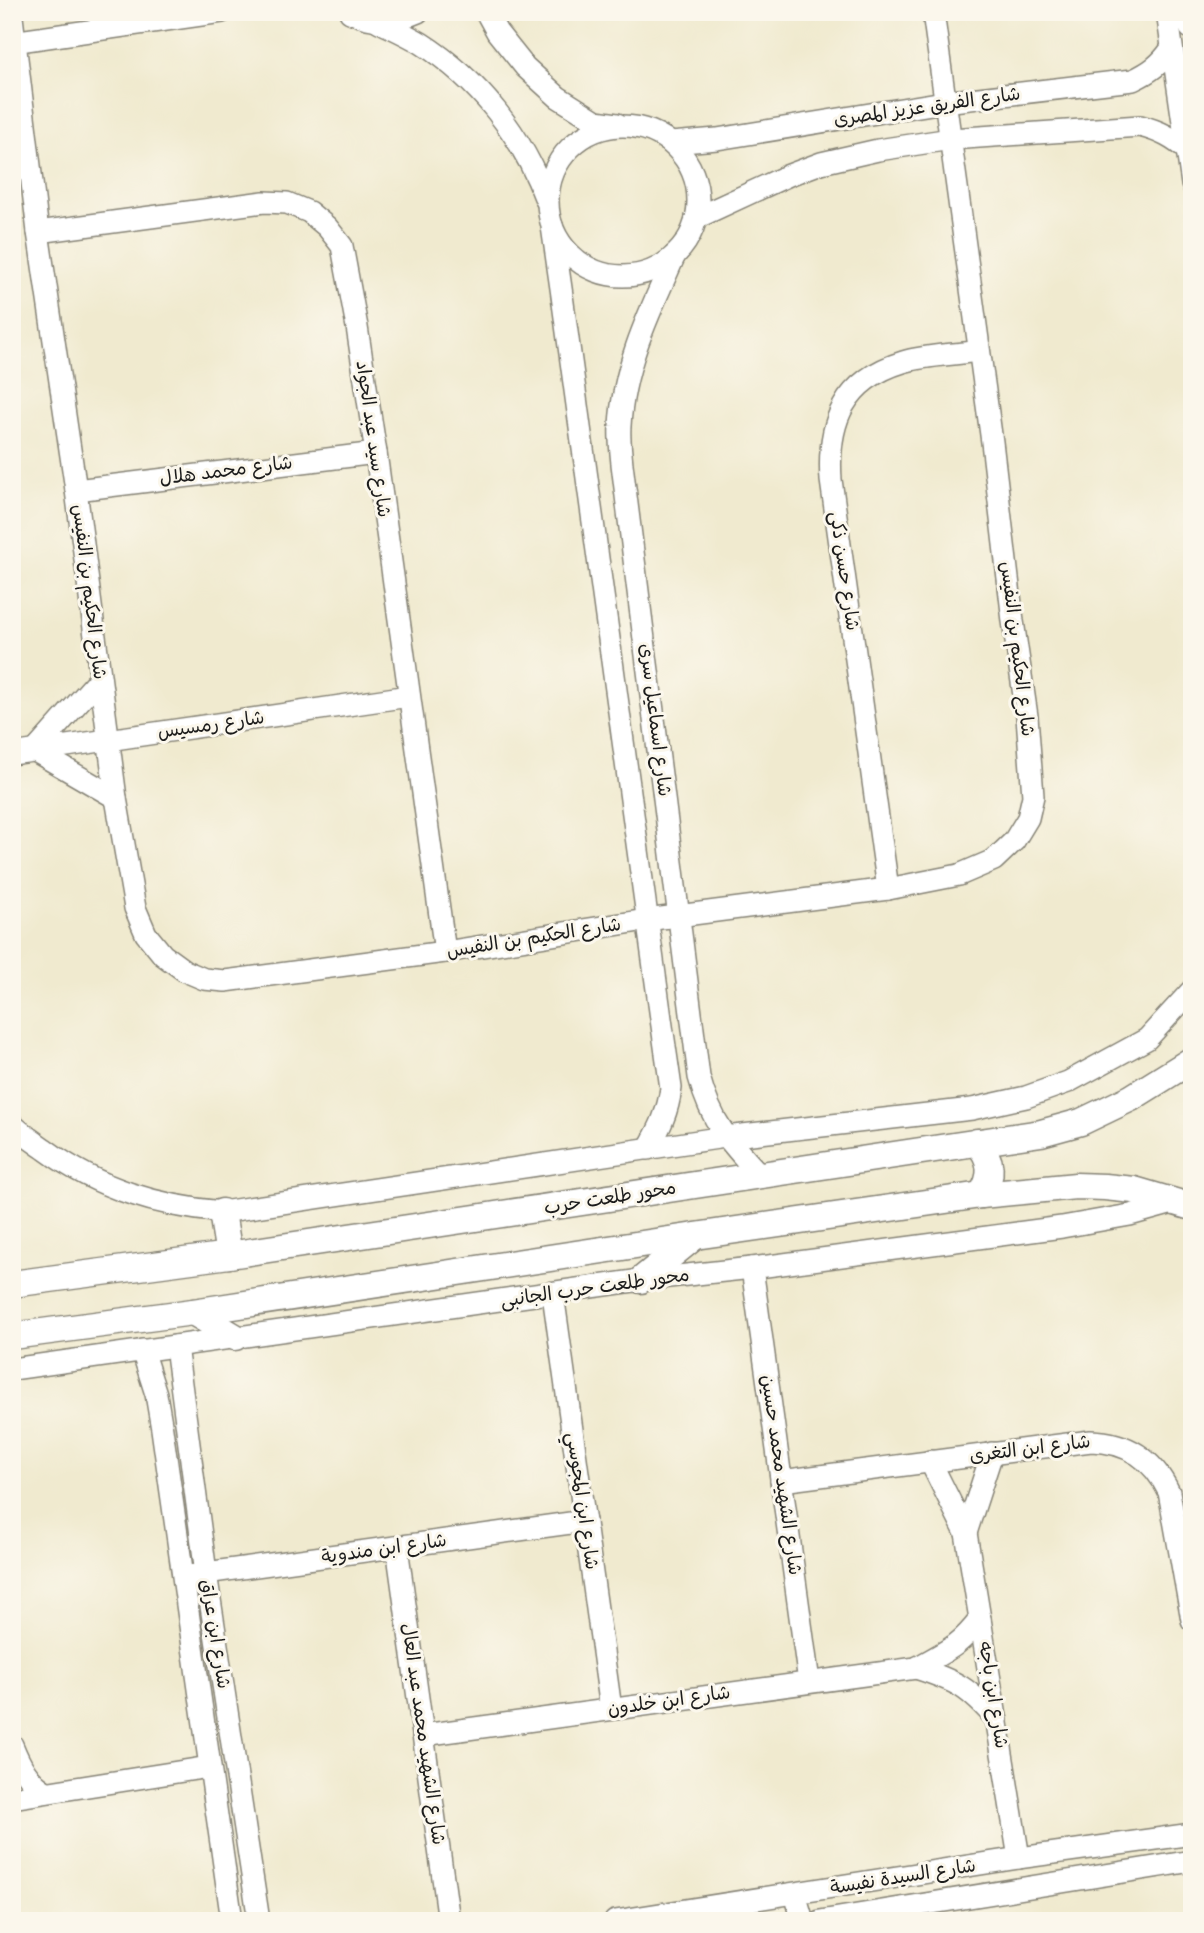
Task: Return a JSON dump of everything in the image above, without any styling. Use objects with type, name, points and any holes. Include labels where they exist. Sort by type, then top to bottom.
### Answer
[{"type":"main road","points":[[1190,12],[1192,26]]},
{"type":"main road","name":"محور طلعت حرب","points":[[12,1284],[229,1255],[1041,1133],[1081,1122],[1131,1098],[1192,1060]]},
{"type":"main road","points":[[977,1142],[989,1162],[990,1174],[988,1185],[981,1195]]},
{"type":"main road","points":[[12,1336],[193,1312],[981,1195],[1076,1186],[1134,1190],[1184,1205]]},
{"type":"main road","points":[[222,1212],[229,1255]]},
{"type":"main road","points":[[640,1280],[695,1236]]},
{"type":"main road","points":[[193,1312],[235,1337]]},
{"type":"street","points":[[14,42],[222,12]]},
{"type":"street","points":[[350,12],[378,21],[421,43],[460,72],[494,107],[519,142],[539,180],[562,245],[577,261],[596,271],[617,276],[638,275],[658,267],[675,254],[696,218],[698,198],[694,177],[685,159],[671,143],[650,129],[596,121],[558,97],[525,67],[497,32],[486,12]]},
{"type":"street","points":[[378,21],[398,20],[418,12]]},
{"type":"street","name":"شارع الحكيم بن النفيس","points":[[12,17],[38,232],[76,489],[116,798],[135,908],[146,934],[163,955],[185,971],[204,979],[242,979],[445,952],[646,920],[681,918],[888,889],[959,875],[994,860],[1014,841],[1028,818],[1033,796],[1027,716],[933,12]]},
{"type":"street","points":[[1167,12],[1192,184]]},
{"type":"street","name":"شارع الفريق عزيز المصرى","points":[[671,143],[717,139],[944,102],[1133,80],[1149,73],[1162,62],[1171,49]]},
{"type":"street","points":[[550,216],[550,184],[557,164],[570,147],[588,134],[608,127],[629,126]]},
{"type":"street","name":"شارع الفريق عزيز المصرى","points":[[696,218],[756,189],[821,163],[878,150],[951,139],[1140,126],[1158,130],[1188,151]]},
{"type":"street","name":"شارع سيد عبد الجواد","points":[[38,232],[264,202],[287,203],[309,212],[327,227],[342,246],[376,453],[445,952]]},
{"type":"street","name":"شارع اسماعيل سرى","points":[[550,216],[594,513],[646,920],[671,1088],[669,1108],[648,1149]]},
{"type":"street","name":"شارع اسماعيل سرى","points":[[675,254],[638,341],[624,389],[620,427],[622,464],[699,1077],[705,1098],[725,1137],[761,1175]]},
{"type":"street","name":"شارع حسن ذكى","points":[[888,889],[831,480],[832,429],[842,407],[859,385],[877,372],[905,361],[979,351]]},
{"type":"street","name":"شارع محمد هلال","points":[[76,489],[376,453]]},
{"type":"street","points":[[100,678],[35,751],[116,798]]},
{"type":"street","name":"شارع رمسيس","points":[[12,754],[409,696]]},
{"type":"street","points":[[12,1124],[54,1156],[115,1190],[186,1209],[222,1212],[725,1137],[960,1111],[1026,1097],[1068,1082],[1147,1039],[1190,993]]},
{"type":"street","name":"محور طلعت حرب الجانبى","points":[[12,1369],[640,1280],[752,1268],[1082,1224],[1184,1205]]},
{"type":"street","name":"شارع الشهيد محمد حسين","points":[[752,1268],[809,1682]]},
{"type":"street","name":"شارع ابن المجوسي","points":[[553,1294],[611,1709]]},
{"type":"street","name":"شارع ابن عراق","points":[[176,1346],[206,1573],[260,1921]]},
{"type":"street","name":"شارع ابن عراق","points":[[142,1350],[156,1394],[232,1921]]},
{"type":"street","name":"شارع ابن التغرى","points":[[781,1480],[1108,1441],[1131,1450],[1151,1464],[1166,1484],[1174,1508],[1192,1620]]},
{"type":"street","name":"شارع ابن باجه","points":[[966,1533],[992,1453]]},
{"type":"street","name":"شارع ابن باجه","points":[[930,1461],[966,1533],[1019,1858]]},
{"type":"street","name":"شارع ابن مندوية","points":[[182,1576],[585,1521]]},
{"type":"street","name":"شارع الشهيد محمد عبد العال","points":[[397,1547],[449,1921]]},
{"type":"street","name":"شارع ابن خلدون","points":[[423,1735],[916,1668],[966,1638],[980,1619]]},
{"type":"street","name":"شارع ابن خلدون","points":[[916,1668],[941,1676],[967,1689],[997,1720]]},
{"type":"street","points":[[12,1745],[26,1775],[46,1793]]},
{"type":"street","points":[[12,1798],[209,1767]]},
{"type":"street","name":"شارع السيدة نفيسة","points":[[615,1921],[1189,1829]]},
{"type":"street","name":"شارع السيدة نفيسة","points":[[834,1920],[1192,1861]]},
{"type":"street","points":[[834,1920],[837,1887]]},
{"type":"street","points":[[795,1894],[803,1921]]}]
